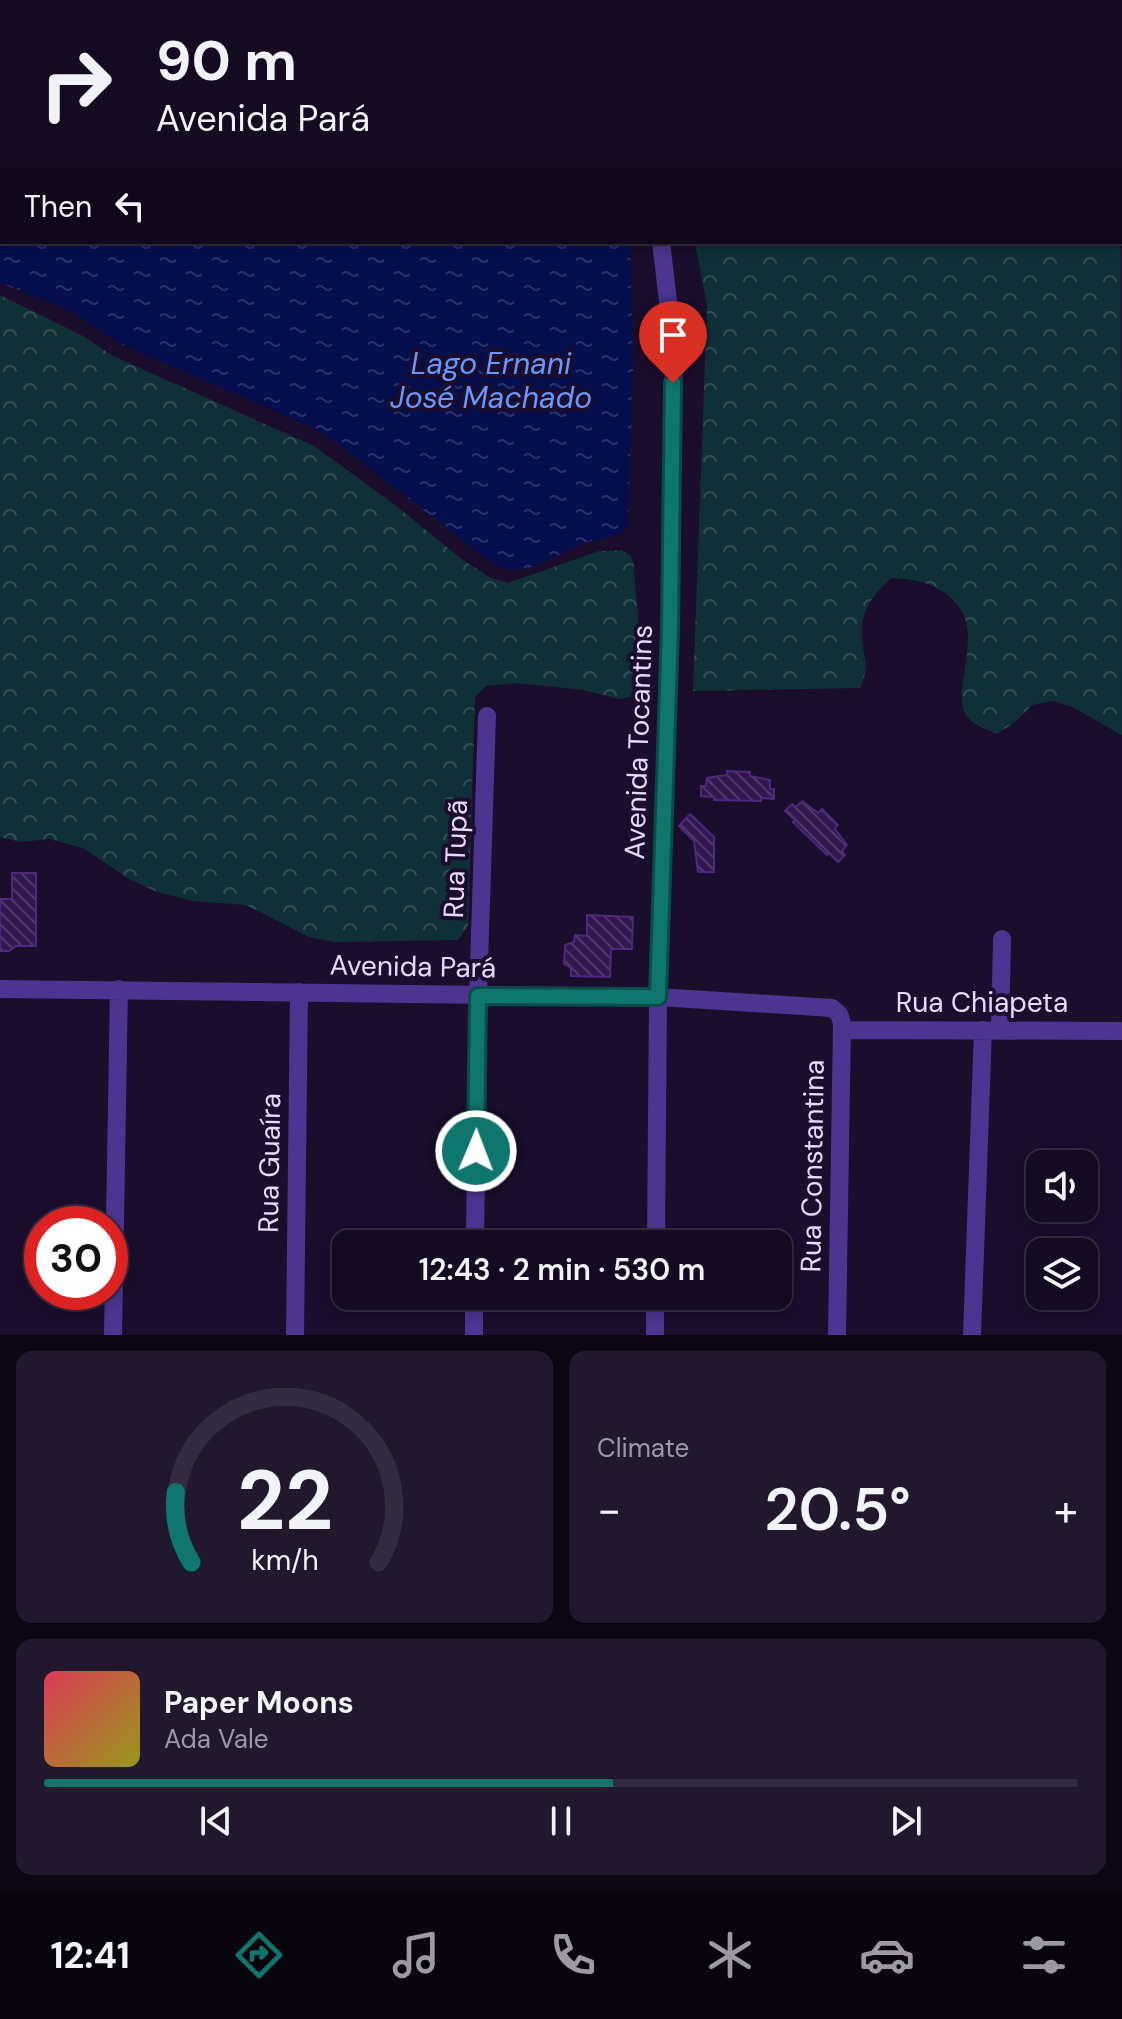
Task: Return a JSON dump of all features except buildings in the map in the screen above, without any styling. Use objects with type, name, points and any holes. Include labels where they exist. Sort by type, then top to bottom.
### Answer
[{"type":"street","name":"Avenida Tocantins","points":[[656,1230],[658,997],[670,628],[674,352],[661,244]]},
{"type":"street","name":"Rua Tupã","points":[[475,1230],[478,996],[487,716]]},
{"type":"street","points":[[972,1335],[992,1030],[1002,939]]},
{"type":"street","name":"Avenida Pará","points":[[0,989],[658,997],[826,1006]]},
{"type":"street","points":[[113,1335],[119,989]]},
{"type":"street","name":"Rua Guaíra","points":[[295,1335],[299,992]]},
{"type":"street","name":"Rua Constantina","points":[[826,1006],[839,1014],[842,1030],[837,1335]]},
{"type":"street","name":"Rua Chiapeta","points":[[842,1030],[1122,1031]]},
{"type":"street","points":[[474,1310],[474,1335]]},
{"type":"street","points":[[655,1310],[655,1335]]},
{"type":"green space","points":[[695,244],[1121,244],[1122,735],[1072,707],[1053,701],[1032,705],[997,734],[969,719],[963,707],[968,643],[967,626],[961,610],[936,587],[907,579],[891,578],[873,597],[865,612],[862,630],[866,668],[860,688],[693,691],[707,306]]},
{"type":"green space","points":[[0,295],[85,337],[113,356],[314,446],[395,505],[464,561],[491,578],[508,583],[599,551],[622,550],[630,555],[634,565],[640,653],[638,685],[633,696],[619,699],[584,690],[516,683],[486,686],[475,697],[468,926],[458,940],[335,942],[309,937],[246,905],[193,901],[157,892],[129,879],[83,848],[49,839],[20,842],[0,837]]},
{"type":"water","name":"Lago Ernani José Machado","points":[[0,244],[146,244],[164,248],[197,244],[630,244],[633,369],[628,527],[614,536],[587,542],[534,566],[506,569],[491,562],[330,438],[307,425],[123,345],[67,309],[0,283]]},
{"type":"route","points":[[476,1151],[478,996],[658,997],[670,628],[673,383]]}]
